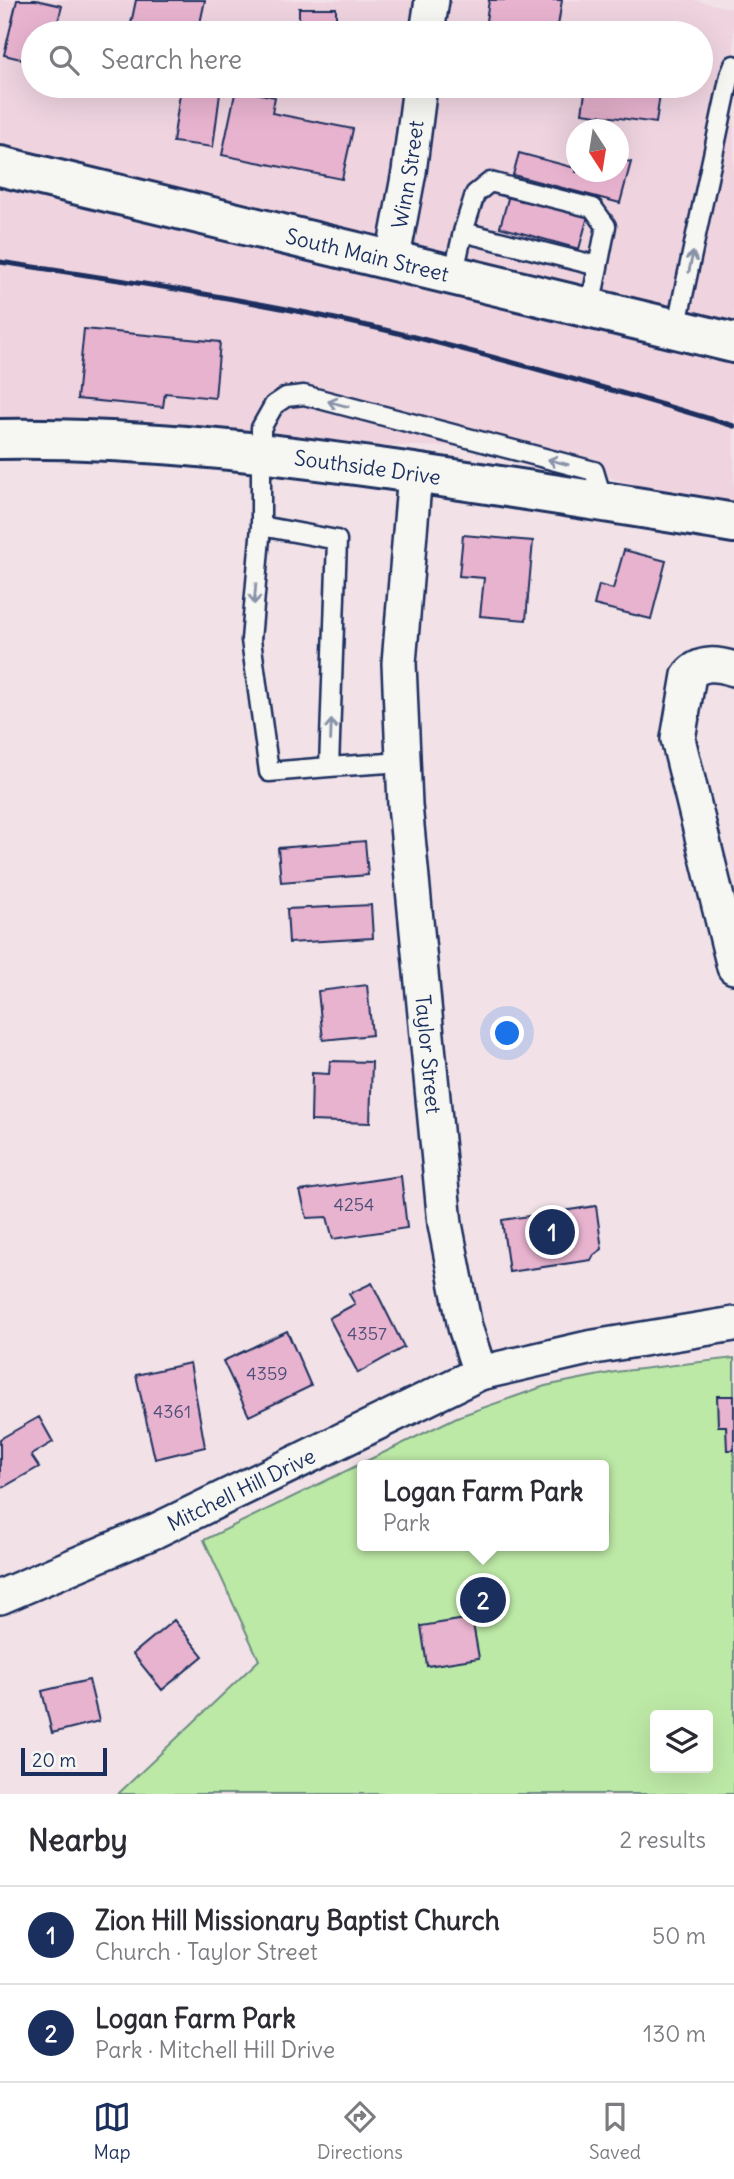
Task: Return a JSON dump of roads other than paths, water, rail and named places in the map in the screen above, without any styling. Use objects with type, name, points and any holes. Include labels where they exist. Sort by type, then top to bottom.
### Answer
[{"type":"main road","name":"South Main Street","points":[[0,166],[734,343]]},
{"type":"main road","name":"Southside Drive","points":[[0,439],[101,440],[260,453],[415,473],[734,523]]},
{"type":"street","points":[[429,21],[432,0]]},
{"type":"street","name":"Winn Street","points":[[392,262],[409,172],[418,98]]},
{"type":"street","name":"Taylor Street","points":[[415,473],[399,663],[403,762],[415,926],[445,1224],[465,1327],[480,1373]]},
{"type":"street","points":[[734,669],[719,665],[702,666],[695,668],[689,675],[678,739],[734,967]]},
{"type":"street","points":[[480,1373],[589,1348],[734,1324]]},
{"type":"street","name":"Mitchell Hill Drive","points":[[0,1597],[155,1531],[480,1373]]},
{"type":"lane","points":[[676,329],[734,65]]},
{"type":"lane","points":[[453,276],[475,194],[490,182],[593,208],[606,226],[590,308]]},
{"type":"lane","points":[[463,232],[597,266]]},
{"type":"lane","points":[[403,762],[269,772],[251,640],[261,526],[261,428],[274,405],[286,397],[304,395],[594,471],[603,501]]},
{"type":"lane","points":[[261,526],[337,540],[329,767]]},
{"type":"railway","points":[[0,262],[239,300],[381,329],[558,375],[734,426]]},
{"type":"place","name":"Zion Hill Missionary Baptist Church","points":[[552,1232]]},
{"type":"place","name":"Logan Farm Park","points":[[483,1600]]}]
